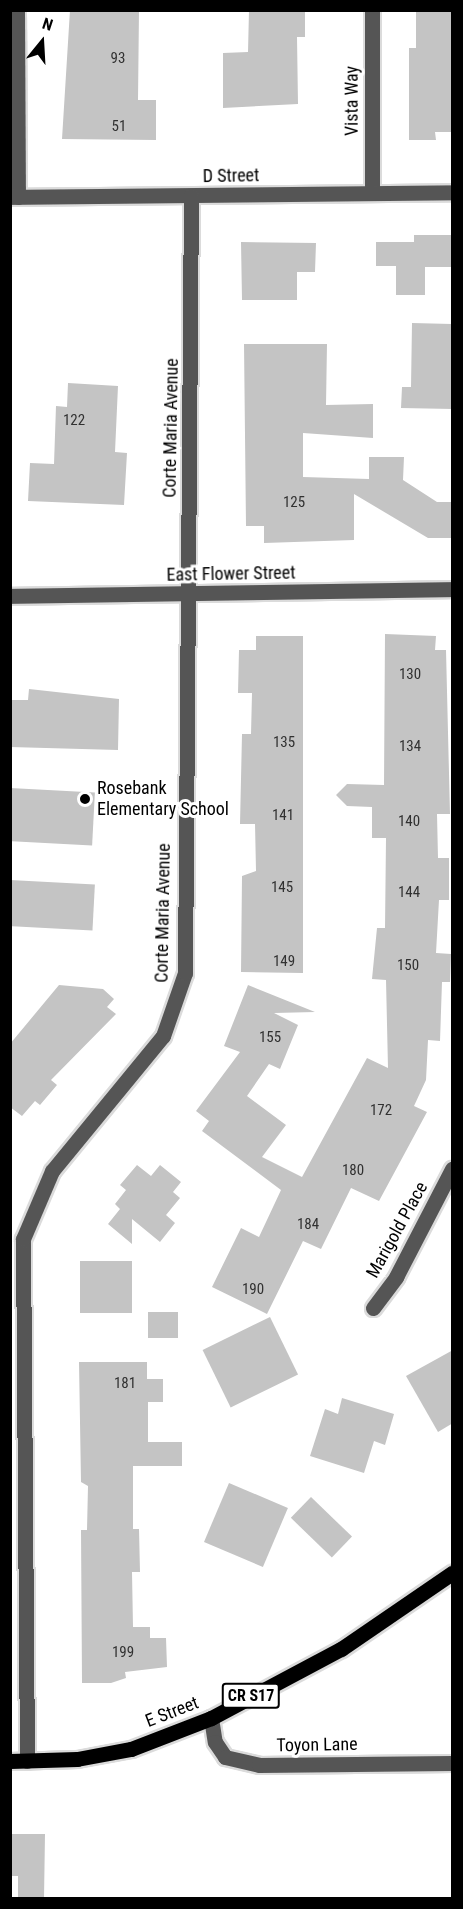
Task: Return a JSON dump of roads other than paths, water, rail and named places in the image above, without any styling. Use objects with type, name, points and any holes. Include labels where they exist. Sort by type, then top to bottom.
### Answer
[{"type":"main road","name":"E Street","points":[[10,1761],[77,1759],[131,1749],[211,1718],[342,1648],[453,1573]]},
{"type":"street","points":[[14,197],[17,10]]},
{"type":"street","name":"Vista Way","points":[[372,10],[372,192]]},
{"type":"street","name":"D Street","points":[[14,197],[453,192]]},
{"type":"street","name":"Corte Maria Avenue","points":[[27,1761],[23,1239],[52,1171],[153,1052],[182,988],[184,594],[192,464],[191,196]]},
{"type":"street","name":"East Flower Street","points":[[10,596],[453,590]]},
{"type":"street","name":"Marigold Place","points":[[373,1308],[396,1277],[453,1169]]},
{"type":"street","name":"Toyon Lane","points":[[211,1718],[215,1742],[225,1757],[259,1765],[453,1763]]},
{"type":"place","name":"Rosebank Elementary School","points":[[85,799]]}]
